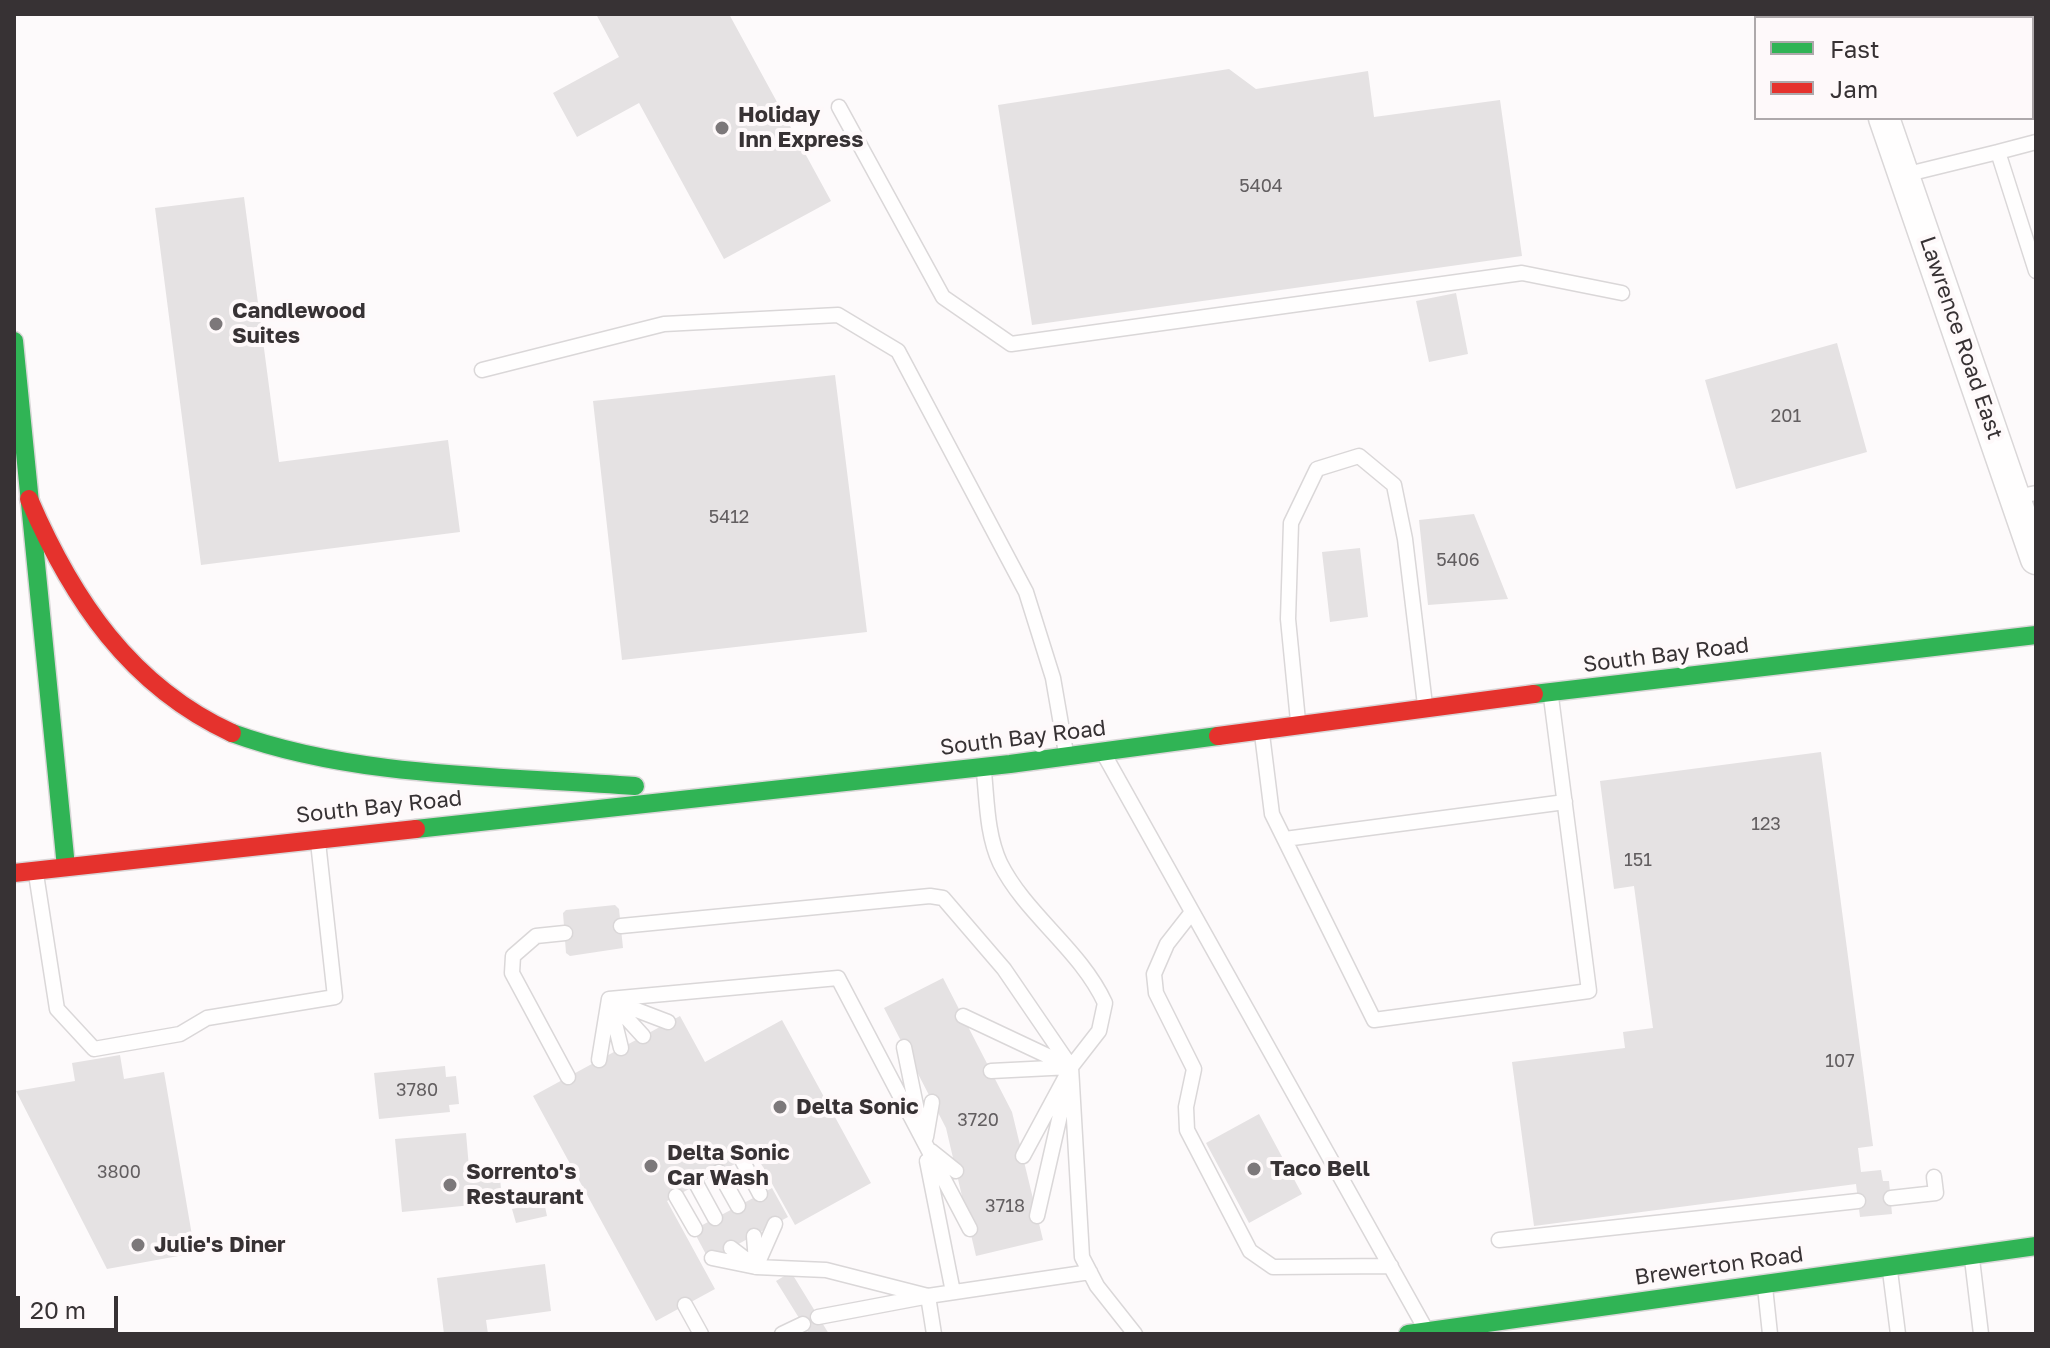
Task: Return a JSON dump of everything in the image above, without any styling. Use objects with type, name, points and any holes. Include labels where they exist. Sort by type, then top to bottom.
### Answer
[{"type":"main road","points":[[14,341],[66,867]]},
{"type":"main road","points":[[29,499],[49,550],[97,627],[151,685],[217,729],[286,756],[336,763],[744,794]]},
{"type":"main road","name":"South Bay Road","points":[[14,873],[983,767],[1551,692],[2036,635]]},
{"type":"main road","name":"Brewerton Road","points":[[1417,1333],[1540,1325],[1765,1284],[2036,1246]]},
{"type":"street","name":"Lawrence Road East","points":[[1885,120],[2026,495],[2036,559]]},
{"type":"lane","points":[[839,107],[943,297],[1011,344],[1522,273],[1622,293]]},
{"type":"lane","points":[[1904,175],[2036,142]]},
{"type":"lane","points":[[1998,152],[2036,271]]},
{"type":"lane","points":[[482,370],[664,324],[838,315],[898,351],[1026,592],[1053,678],[1067,757]]},
{"type":"lane","points":[[1298,725],[1288,619],[1291,523],[1317,469],[1359,456],[1394,485],[1405,539],[1425,708]]},
{"type":"lane","points":[[1262,731],[1272,814],[1374,1020],[1545,997],[1589,991],[1551,692]]},
{"type":"lane","points":[[1103,752],[1391,1266],[1417,1333]]},
{"type":"lane","points":[[983,767],[990,830],[1000,862],[1011,882],[1067,946],[1105,1003],[1105,1016],[1099,1031],[1071,1067],[1023,1156]]},
{"type":"lane","points":[[1285,839],[1565,802]]},
{"type":"lane","points":[[35,871],[57,1009],[94,1049],[180,1034],[207,1018],[335,997],[318,838]]},
{"type":"lane","points":[[621,926],[930,896],[943,898],[1004,969],[1071,1067],[1082,1257],[1135,1334]]},
{"type":"lane","points":[[1192,912],[1167,944],[1154,974],[1156,993],[1194,1069],[1186,1107],[1187,1130],[1250,1251],[1273,1267],[1391,1266]]},
{"type":"lane","points":[[565,933],[536,936],[513,956],[512,973],[568,1077]]},
{"type":"lane","points":[[609,999],[838,978],[970,1229]]},
{"type":"lane","points":[[609,999],[668,1022]]},
{"type":"lane","points":[[609,999],[643,1036]]},
{"type":"lane","points":[[609,999],[621,1048]]},
{"type":"lane","points":[[599,1060],[609,999]]},
{"type":"lane","points":[[963,1016],[1071,1067]]},
{"type":"lane","points":[[904,1047],[953,1292]]},
{"type":"lane","points":[[991,1071],[1071,1067]]},
{"type":"lane","points":[[1037,1216],[1071,1067]]},
{"type":"lane","points":[[924,1146],[932,1102]]},
{"type":"lane","points":[[924,1146],[956,1171]]},
{"type":"lane","points":[[742,1160],[760,1194]]},
{"type":"lane","points":[[719,1172],[738,1206]]},
{"type":"lane","points":[[1891,1198],[1936,1193],[1934,1177]]},
{"type":"lane","points":[[697,1185],[715,1218]]},
{"type":"lane","points":[[676,1196],[695,1229]]},
{"type":"lane","points":[[1499,1240],[1858,1201]]},
{"type":"lane","points":[[756,1267],[775,1224]]},
{"type":"lane","points":[[754,1236],[756,1267]]},
{"type":"lane","points":[[731,1248],[756,1267]]},
{"type":"lane","points":[[1971,1255],[1981,1334]]},
{"type":"lane","points":[[712,1258],[756,1267],[826,1270],[928,1296]]},
{"type":"lane","points":[[1889,1266],[1898,1334]]},
{"type":"lane","points":[[818,1317],[928,1296],[1090,1272]]},
{"type":"lane","points":[[1765,1284],[1770,1334]]},
{"type":"lane","points":[[928,1296],[934,1334]]},
{"type":"lane","points":[[685,1305],[701,1334]]},
{"type":"lane","points":[[782,1334],[803,1324]]},
{"type":"building","name":"Holiday Inn Express","points":[[596,14],[729,14],[831,201],[724,259],[639,103],[577,137],[553,93],[619,57]]},
{"type":"building","points":[[1229,69],[1256,89],[1368,71],[1374,117],[1500,100],[1522,256],[1032,325],[998,105]]},
{"type":"building","name":"Candlewood Suites","points":[[244,197],[279,462],[448,440],[460,532],[201,565],[155,208]]},
{"type":"building","points":[[1456,293],[1468,354],[1429,362],[1416,301]]},
{"type":"building","points":[[1837,343],[1867,452],[1736,489],[1705,380]]},
{"type":"building","points":[[835,375],[867,632],[622,660],[593,401]]},
{"type":"building","points":[[1474,514],[1508,599],[1428,605],[1419,520]]},
{"type":"building","points":[[1360,548],[1368,617],[1330,622],[1322,552]]},
{"type":"building","points":[[1821,752],[1873,1146],[1858,1148],[1861,1172],[1881,1170],[1883,1181],[1889,1181],[1892,1214],[1860,1217],[1856,1184],[1534,1226],[1512,1062],[1625,1048],[1623,1032],[1653,1028],[1634,886],[1614,889],[1600,781]]},
{"type":"building","points":[[615,905],[619,909],[623,948],[570,956],[566,953],[563,913],[566,910]]},
{"type":"building","points":[[943,978],[1012,1112],[1043,1240],[976,1256],[946,1128],[884,1008]]},
{"type":"building","name":"Delta Sonic Car Wash","points":[[680,1016],[705,1062],[782,1020],[871,1183],[795,1225],[755,1153],[667,1201],[715,1289],[656,1321],[533,1096]]},
{"type":"building","points":[[120,1055],[124,1079],[164,1072],[195,1253],[107,1269],[16,1091],[75,1081],[72,1063]]},
{"type":"building","points":[[445,1066],[446,1077],[456,1076],[459,1104],[449,1105],[450,1112],[379,1119],[374,1073]]},
{"type":"building","name":"Taco Bell","points":[[1259,1114],[1302,1194],[1249,1223],[1206,1143]]},
{"type":"building","name":"Sorrento's Restaurant","points":[[466,1133],[469,1168],[499,1165],[502,1202],[402,1212],[395,1139]]},
{"type":"building","points":[[772,1188],[788,1217],[709,1260],[693,1230]]},
{"type":"building","points":[[544,1202],[547,1216],[516,1223],[512,1209]]},
{"type":"building","points":[[545,1264],[551,1311],[486,1320],[488,1334],[444,1334],[437,1278]]},
{"type":"building","points":[[791,1272],[829,1334],[809,1334],[776,1281]]},
{"type":"traffic: fast","points":[[14,341],[66,867]]},
{"type":"traffic: fast","points":[[1534,694],[2036,635]]},
{"type":"traffic: fast","points":[[232,733],[279,748],[379,767],[635,786]]},
{"type":"traffic: fast","points":[[416,829],[1010,764],[1218,736]]},
{"type":"traffic: fast","points":[[1408,1334],[2036,1246]]},
{"type":"traffic: jam","points":[[29,499],[65,571],[108,636],[163,691],[196,714],[232,733]]},
{"type":"traffic: jam","points":[[1218,736],[1534,694]]},
{"type":"traffic: jam","points":[[14,873],[416,829]]},
{"type":"place","name":"Holiday Inn Express","points":[[722,128]]},
{"type":"place","name":"Candlewood Suites","points":[[216,324]]},
{"type":"place","name":"Delta Sonic","points":[[780,1107]]},
{"type":"place","name":"Delta Sonic Car Wash","points":[[651,1166]]},
{"type":"place","name":"Taco Bell","points":[[1254,1169]]},
{"type":"place","name":"Sorrento's Restaurant","points":[[450,1185]]},
{"type":"place","name":"Julie's Diner","points":[[138,1245]]}]
